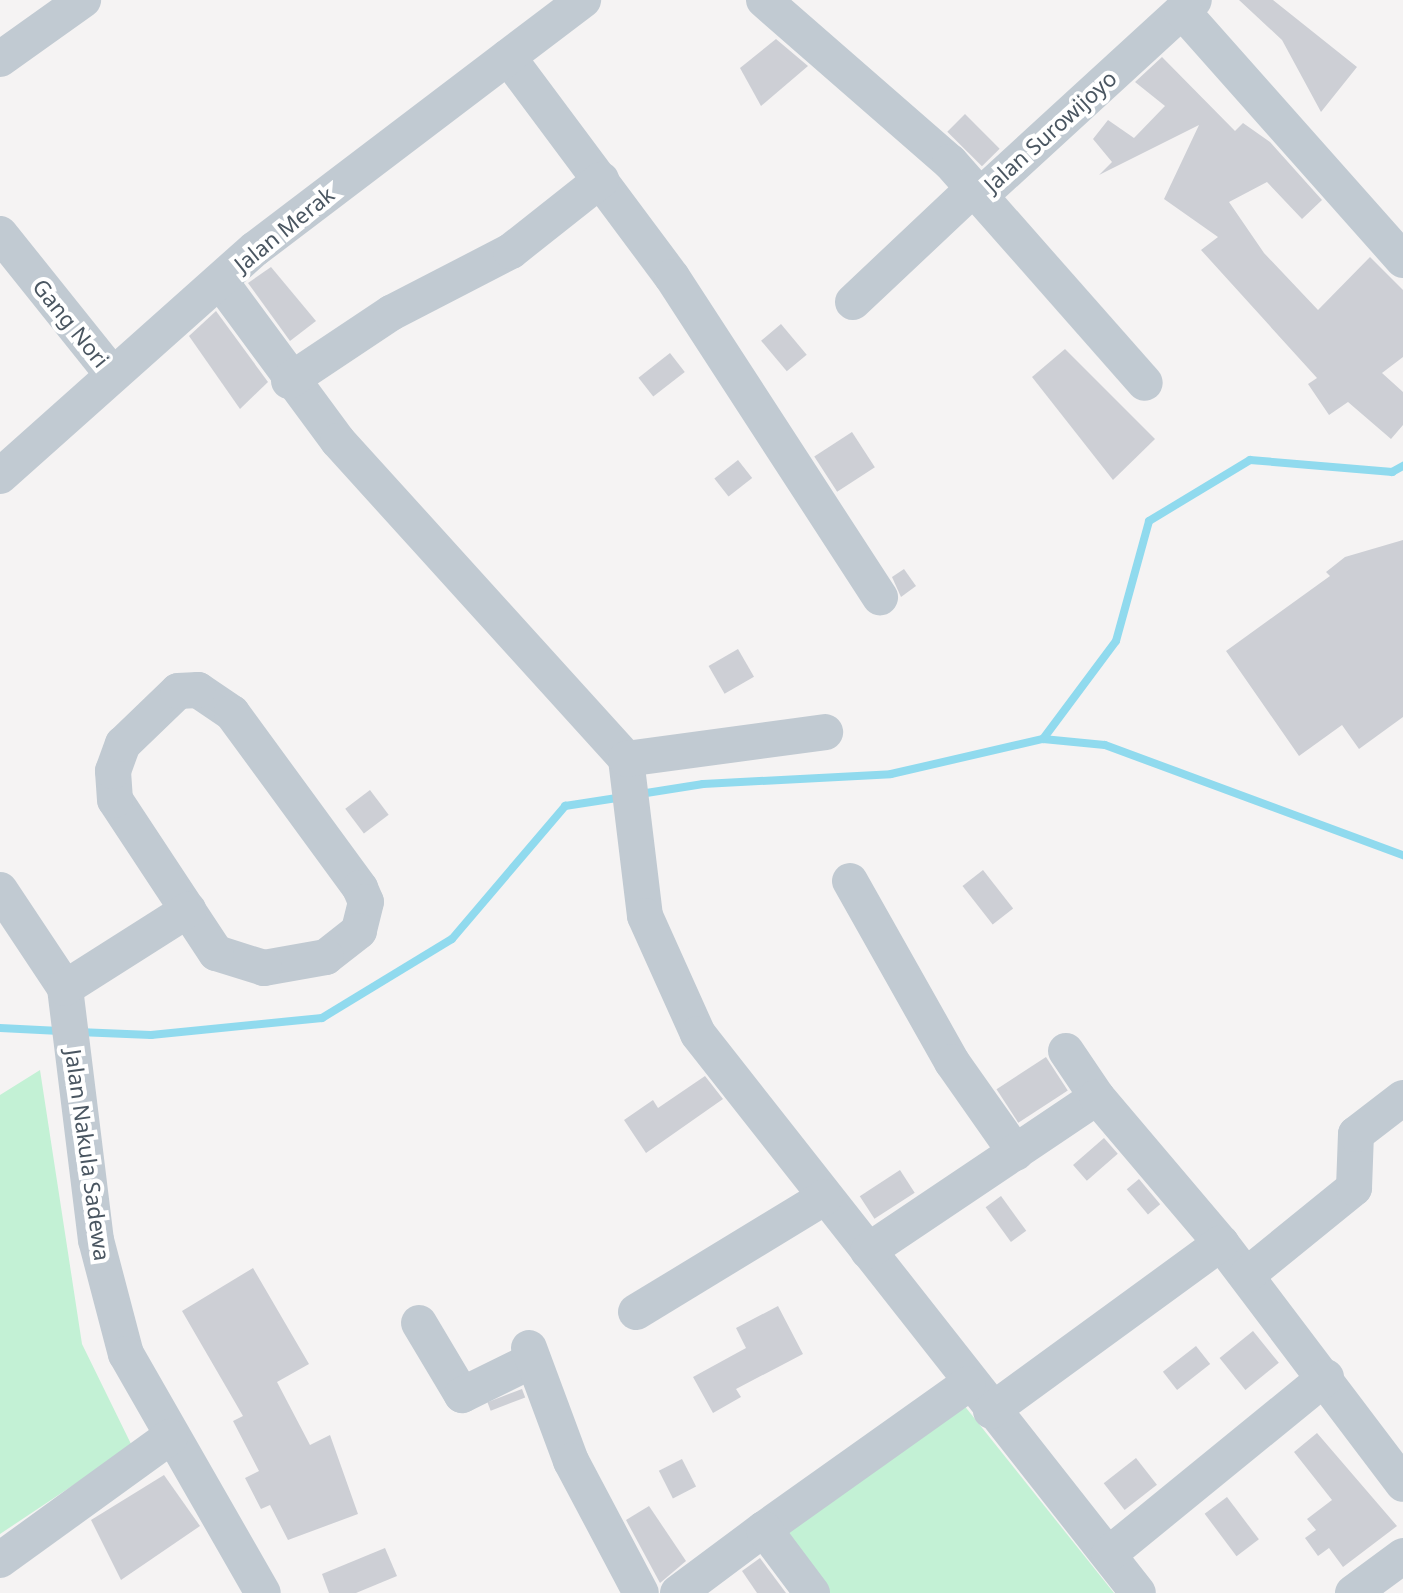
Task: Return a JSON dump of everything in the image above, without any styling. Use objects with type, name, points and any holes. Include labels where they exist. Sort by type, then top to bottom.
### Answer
[{"type":"street","points":[[0,59],[83,0]]},
{"type":"street","name":"Jalan Merak","points":[[0,476],[220,281],[583,0]]},
{"type":"street","name":"Jalan Surowijoyo","points":[[764,0],[977,192],[1188,6]]},
{"type":"street","points":[[1188,6],[1403,260]]},
{"type":"street","points":[[508,57],[601,180],[812,484],[880,597]]},
{"type":"street","points":[[289,381],[391,313],[511,251],[601,180]]},
{"type":"street","points":[[853,302],[977,192],[1145,383]]},
{"type":"street","name":"Gang Nori","points":[[0,234],[112,374]]},
{"type":"street","points":[[220,281],[289,381],[627,766],[645,916],[698,1034],[979,1398],[1138,1593]]},
{"type":"street","points":[[198,690],[232,713],[366,902],[359,931],[326,957],[264,968],[216,953],[188,910],[115,800],[113,771],[123,744],[156,708],[178,691],[198,690]]},
{"type":"street","points":[[627,766],[825,732]]},
{"type":"street","points":[[850,881],[944,1049],[1016,1153]]},
{"type":"street","name":"Jalan Nakula Sadewa","points":[[0,890],[66,994],[96,1240],[126,1354],[170,1437],[263,1593]]},
{"type":"street","points":[[66,994],[188,910]]},
{"type":"street","points":[[1066,1051],[1097,1097],[1247,1275],[1403,1484]]},
{"type":"street","points":[[868,1251],[1097,1097]]},
{"type":"street","points":[[1247,1275],[1354,1188],[1356,1134],[1403,1098]]},
{"type":"street","points":[[636,1312],[825,1197]]},
{"type":"street","points":[[678,1593],[764,1529],[979,1398],[1221,1243]]},
{"type":"street","points":[[419,1323],[462,1395],[531,1354],[571,1461],[636,1591]]},
{"type":"street","points":[[1109,1554],[1326,1377]]},
{"type":"street","points":[[0,1560],[170,1437]]},
{"type":"street","points":[[764,1529],[812,1593]]},
{"type":"street","points":[[1353,1593],[1403,1556]]},
{"type":"green space","points":[[40,1070],[82,1344],[132,1446],[0,1534],[0,1095]]},
{"type":"green space","points":[[959,1399],[1114,1593],[819,1593],[776,1531]]},
{"type":"building","points":[[1239,0],[1273,0],[1357,67],[1321,112],[1282,40]]},
{"type":"building","points":[[776,39],[808,66],[761,106],[740,68]]},
{"type":"building","points":[[1162,57],[1235,131],[1243,123],[1270,142],[1322,200],[1302,219],[1267,182],[1229,202],[1264,253],[1318,310],[1370,257],[1403,290],[1403,357],[1382,373],[1403,392],[1403,425],[1391,439],[1348,402],[1329,415],[1308,384],[1317,378],[1201,250],[1218,237],[1164,199],[1199,125],[1099,175],[1112,162],[1093,139],[1108,120],[1134,138],[1165,106],[1135,82]]},
{"type":"building","points":[[965,114],[1000,149],[982,166],[947,132]]},
{"type":"building","points":[[271,267],[316,321],[290,341],[248,283]]},
{"type":"building","points":[[216,311],[268,382],[240,409],[189,336]]},
{"type":"building","points":[[781,324],[807,355],[787,371],[761,341]]},
{"type":"building","points":[[1065,349],[1155,439],[1113,480],[1032,377]]},
{"type":"building","points":[[670,353],[685,372],[653,397],[638,378]]},
{"type":"building","points":[[852,432],[875,467],[837,492],[814,457]]},
{"type":"building","points":[[738,460],[752,478],[729,497],[714,478]]},
{"type":"building","points":[[1403,540],[1403,717],[1359,749],[1342,725],[1299,756],[1226,651],[1330,576],[1326,572],[1345,557]]},
{"type":"building","points":[[904,569],[916,586],[901,597],[892,577]]},
{"type":"building","points":[[738,649],[754,677],[725,694],[709,666]]},
{"type":"building","points":[[370,790],[389,815],[364,833],[345,809]]},
{"type":"building","points":[[983,870],[1013,909],[993,925],[963,886]]},
{"type":"building","points":[[1046,1057],[1068,1091],[1018,1123],[997,1089]]},
{"type":"building","points":[[705,1076],[723,1099],[646,1153],[624,1120],[653,1100],[658,1108]]},
{"type":"building","points":[[1104,1138],[1118,1154],[1087,1181],[1073,1165]]},
{"type":"building","points":[[900,1170],[915,1193],[874,1219],[860,1196]]},
{"type":"building","points":[[1139,1179],[1160,1204],[1148,1215],[1127,1189]]},
{"type":"building","points":[[1001,1196],[1026,1231],[1011,1242],[986,1207]]},
{"type":"building","points":[[253,1268],[309,1364],[277,1382],[310,1445],[330,1435],[358,1514],[288,1540],[270,1505],[261,1509],[245,1478],[259,1471],[233,1421],[243,1416],[182,1311]]},
{"type":"building","points":[[778,1306],[803,1354],[736,1389],[741,1397],[713,1413],[693,1377],[746,1348],[736,1328]]},
{"type":"building","points":[[1253,1331],[1279,1363],[1245,1390],[1220,1358]]},
{"type":"building","points":[[1196,1346],[1210,1364],[1177,1390],[1163,1372]]},
{"type":"building","points":[[522,1389],[525,1397],[491,1411],[487,1402]]},
{"type":"building","points":[[1317,1433],[1397,1526],[1343,1567],[1329,1548],[1318,1556],[1305,1538],[1316,1530],[1307,1519],[1332,1500],[1294,1452]]},
{"type":"building","points":[[1136,1458],[1157,1485],[1125,1510],[1104,1483]]},
{"type":"building","points":[[682,1459],[696,1487],[673,1498],[659,1471]]},
{"type":"building","points":[[164,1475],[200,1526],[121,1580],[91,1520]]},
{"type":"building","points":[[1227,1497],[1259,1539],[1237,1556],[1205,1514]]},
{"type":"building","points":[[649,1506],[686,1561],[660,1583],[626,1520]]},
{"type":"building","points":[[385,1548],[397,1576],[356,1593],[329,1593],[322,1574]]},
{"type":"building","points":[[760,1558],[786,1593],[757,1593],[742,1571]]},
{"type":"waterway","points":[[640,794],[703,784],[891,774],[1043,739],[1116,641],[1149,521],[1250,460],[1392,472],[1403,466]]},
{"type":"waterway","points":[[1043,739],[1105,745],[1403,855]]},
{"type":"waterway","points":[[78,1032],[151,1035],[322,1018],[452,939],[565,806],[623,797]]},
{"type":"waterway","points":[[0,1028],[60,1031]]}]
